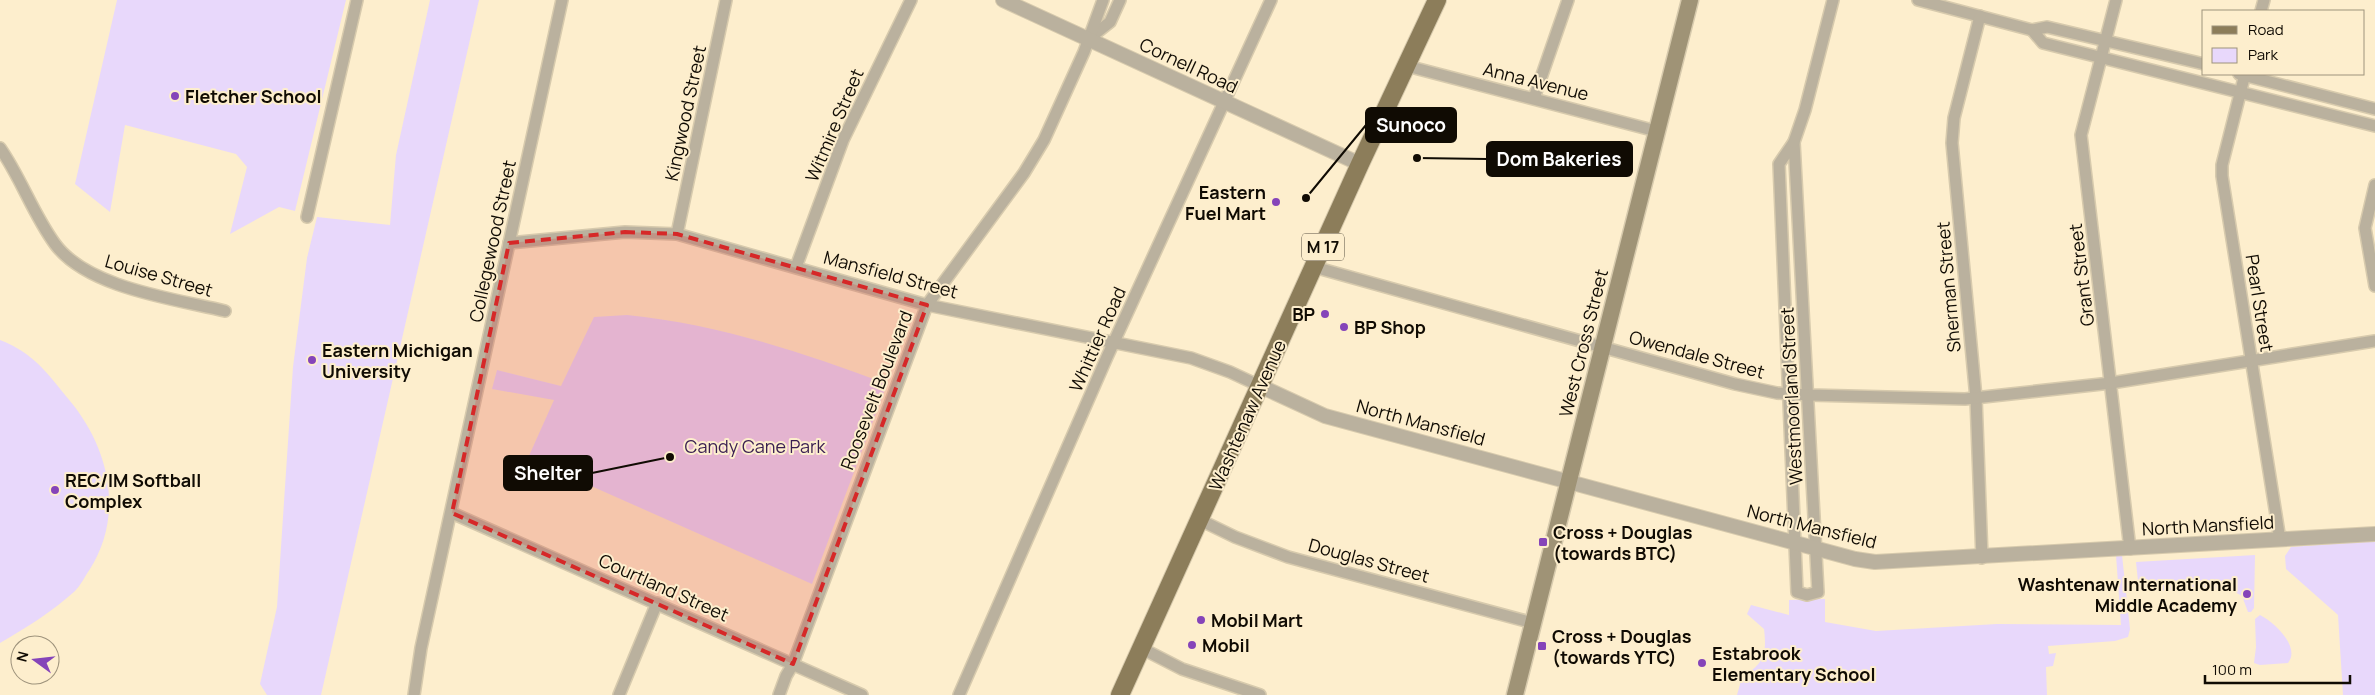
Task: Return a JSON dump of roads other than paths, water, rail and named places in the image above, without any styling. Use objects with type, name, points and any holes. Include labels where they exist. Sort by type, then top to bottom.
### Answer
[{"type":"main road","name":"Washtenaw Avenue","points":[[1120,695],[1360,164],[1437,0]]},
{"type":"main road","name":"West Cross Street","points":[[1515,695],[1690,0]]},
{"type":"street","points":[[307,217],[356,0]]},
{"type":"street","name":"Collegewood Street","points":[[414,695],[421,648],[452,513],[562,0]]},
{"type":"street","name":"Kingwood Street","points":[[677,234],[726,0]]},
{"type":"street","name":"Witmire Street","points":[[796,267],[843,140],[910,0]]},
{"type":"street","name":"Cornell Road","points":[[1003,0],[1360,164]]},
{"type":"street","name":"Roosevelt Boulevard","points":[[779,695],[793,664],[927,305],[1024,173],[1044,140],[1088,40],[1103,0]]},
{"type":"street","name":"Roosevelt Boulevard","points":[[1088,40],[1110,22],[1120,0]]},
{"type":"street","name":"Whittier Road","points":[[959,695],[1114,342],[1271,0]]},
{"type":"street","points":[[1534,98],[1568,0]]},
{"type":"street","name":"Westmoorland Street","points":[[1794,142],[1809,395],[1818,592],[1807,595],[1797,592],[1779,164],[1794,142],[1805,110],[1833,0]]},
{"type":"street","points":[[1918,0],[1965,5],[1980,16],[2032,30],[2047,27],[2106,39],[2202,63]]},
{"type":"street","name":"Grant Street","points":[[2116,0],[2081,136],[2130,549]]},
{"type":"street","name":"Sherman Street","points":[[1980,16],[1954,118],[1952,143],[1976,398],[1982,558]]},
{"type":"street","points":[[2032,30],[2043,43],[2375,126]]},
{"type":"street","name":"Anna Avenue","points":[[1407,66],[1656,131]]},
{"type":"street","name":"Pearl Street","points":[[2243,75],[2222,165],[2222,176],[2280,540]]},
{"type":"street","points":[[2247,75],[2375,109]]},
{"type":"street","name":"Louise Street","points":[[0,148],[56,246],[82,269],[117,285],[225,311]]},
{"type":"street","points":[[2375,184],[2365,228],[2375,286]]},
{"type":"street","name":"Mansfield Street","points":[[509,243],[625,232],[677,234],[927,305],[1114,342],[1207,363],[1260,386]]},
{"type":"street","name":"Owendale Street","points":[[1314,267],[1735,384],[1789,394],[1976,398],[2111,383],[2375,341]]},
{"type":"street","name":"North Mansfield","points":[[1260,386],[1325,416],[1795,543],[1874,562],[1982,558],[2375,534]]},
{"type":"street","name":"Courtland Street","points":[[452,513],[862,695]]},
{"type":"street","name":"Douglas Street","points":[[1200,520],[1235,537],[1288,557],[1533,623]]},
{"type":"street","points":[[618,695],[658,603]]},
{"type":"street","points":[[1141,648],[1182,669],[1260,695]]},
{"type":"place","name":"Fletcher School","points":[[175,96]]},
{"type":"place","name":"Dom Bakeries","points":[[1417,158]]},
{"type":"place","name":"Sunoco","points":[[1306,198]]},
{"type":"place","name":"Eastern Fuel Mart","points":[[1276,202]]},
{"type":"place","name":"BP","points":[[1325,314]]},
{"type":"place","name":"BP Shop","points":[[1344,327]]},
{"type":"place","name":"Eastern Michigan University","points":[[312,360]]},
{"type":"place","name":"Shelter","points":[[670,457]]},
{"type":"place","name":"REC/IM Softball Complex","points":[[55,490]]},
{"type":"place","name":"Cross + Douglas (towards BTC)","points":[[1543,542]]},
{"type":"place","name":"Washtenaw International Middle Academy","points":[[2247,594]]},
{"type":"place","name":"Mobil Mart","points":[[1201,620]]},
{"type":"place","name":"Mobil","points":[[1192,645]]},
{"type":"place","name":"Cross + Douglas (towards YTC)","points":[[1542,646]]},
{"type":"place","name":"Estabrook Elementary School","points":[[1702,663]]},
{"type":"park label","name":"Candy Cane Park","points":[[755,446]]}]
